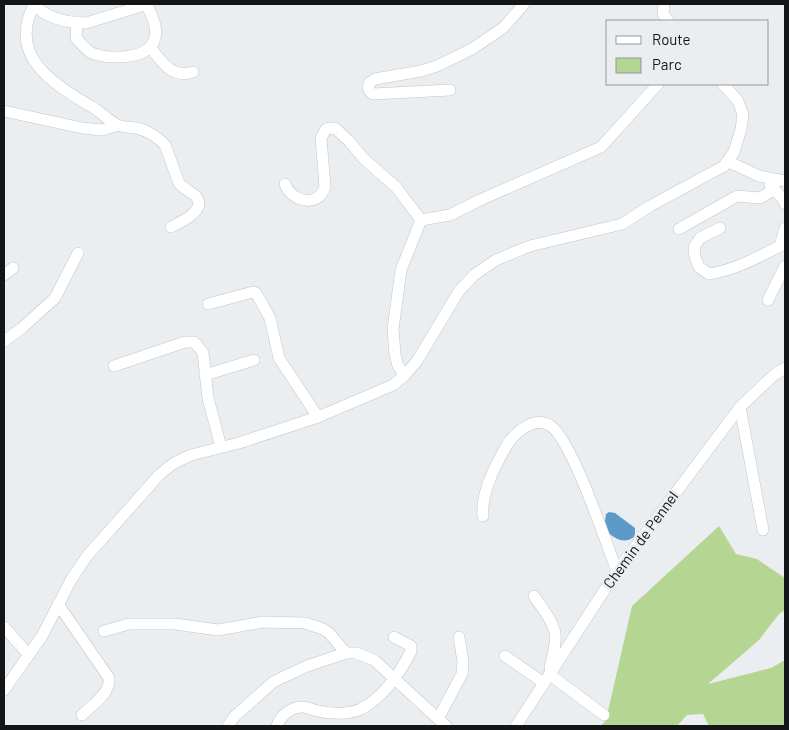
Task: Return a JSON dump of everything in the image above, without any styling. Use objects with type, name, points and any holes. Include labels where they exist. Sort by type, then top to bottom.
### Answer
[{"type":"street","points":[[77,23],[76,38],[89,51],[104,58],[125,57],[145,51],[150,47],[154,41],[153,16],[147,4],[93,22],[77,23],[50,17],[33,4],[28,16],[26,32],[28,46],[36,64],[55,84],[98,110],[118,125],[143,130],[161,140],[165,145],[179,183],[198,198],[198,206],[190,217],[171,227]]},
{"type":"street","points":[[450,90],[373,94],[369,92],[368,83],[375,79],[421,71],[437,66],[472,49],[503,28],[524,4]]},
{"type":"street","points":[[664,4],[663,14],[667,20]]},
{"type":"street","points":[[150,47],[169,68],[178,74],[193,72]]},
{"type":"street","points":[[422,220],[450,215],[600,147],[657,85]]},
{"type":"street","points":[[4,690],[42,636],[71,580],[87,556],[160,474],[174,463],[191,455],[318,417],[393,385],[405,375],[424,349],[459,291],[467,281],[485,267],[496,260],[530,246],[622,224],[650,206],[724,166],[729,162],[734,152],[743,115],[738,101],[724,85]]},
{"type":"street","points":[[4,111],[82,128],[102,130],[118,125]]},
{"type":"street","points":[[285,184],[290,193],[300,200],[307,202],[321,195],[325,188],[322,138],[326,130],[336,129],[364,159],[396,188],[422,220]]},
{"type":"street","points":[[729,162],[759,176],[775,189],[785,204]]},
{"type":"street","points":[[759,176],[785,180]]},
{"type":"street","points":[[679,228],[738,196],[760,198],[775,189]]},
{"type":"street","points":[[405,375],[398,366],[393,329],[401,270],[422,220]]},
{"type":"street","points":[[720,228],[700,238],[694,247],[699,267],[709,274],[720,272],[752,260],[780,246],[785,228]]},
{"type":"street","points":[[4,341],[22,328],[55,298],[78,252]]},
{"type":"street","points":[[768,300],[785,266]]},
{"type":"street","points":[[208,304],[253,292],[256,293],[270,318],[279,358],[318,417]]},
{"type":"street","points":[[114,366],[184,342],[197,345],[201,349],[204,359],[204,375],[209,404],[221,447]]},
{"type":"street","points":[[204,375],[254,360]]},
{"type":"street","name":"Chemin de Pennel","points":[[516,726],[617,571],[740,407],[774,375],[785,368]]},
{"type":"street","points":[[740,407],[763,530]]},
{"type":"street","points":[[483,516],[483,502],[495,467],[510,439],[529,425],[539,422],[548,424],[556,430],[575,465],[617,571]]},
{"type":"street","points":[[534,596],[554,625],[556,635],[554,652],[547,678]]},
{"type":"street","points":[[58,604],[109,678],[110,684],[107,690],[82,715]]},
{"type":"street","points":[[104,631],[129,624],[175,624],[218,630],[263,622],[296,622],[306,623],[323,629],[329,633],[346,653]]},
{"type":"street","points":[[4,627],[29,655]]},
{"type":"street","points":[[277,726],[278,720],[284,715],[301,707],[328,713],[346,712],[360,709],[379,695],[395,678],[411,651],[411,646],[394,637]]},
{"type":"street","points":[[228,726],[234,717],[272,682],[307,666],[346,653],[356,653],[374,660],[442,723],[462,674],[463,662],[459,637]]},
{"type":"street","points":[[505,656],[547,678],[604,715]]},
{"type":"green space","points":[[719,526],[736,554],[757,559],[785,578],[785,610],[779,614],[759,640],[708,684],[771,668],[785,660],[785,726],[709,726],[703,714],[687,715],[677,726],[601,726],[606,720],[632,606]]},
{"type":"water","points":[[609,512],[615,513],[635,528],[635,536],[631,539],[622,540],[607,532],[604,529],[606,514]]}]
